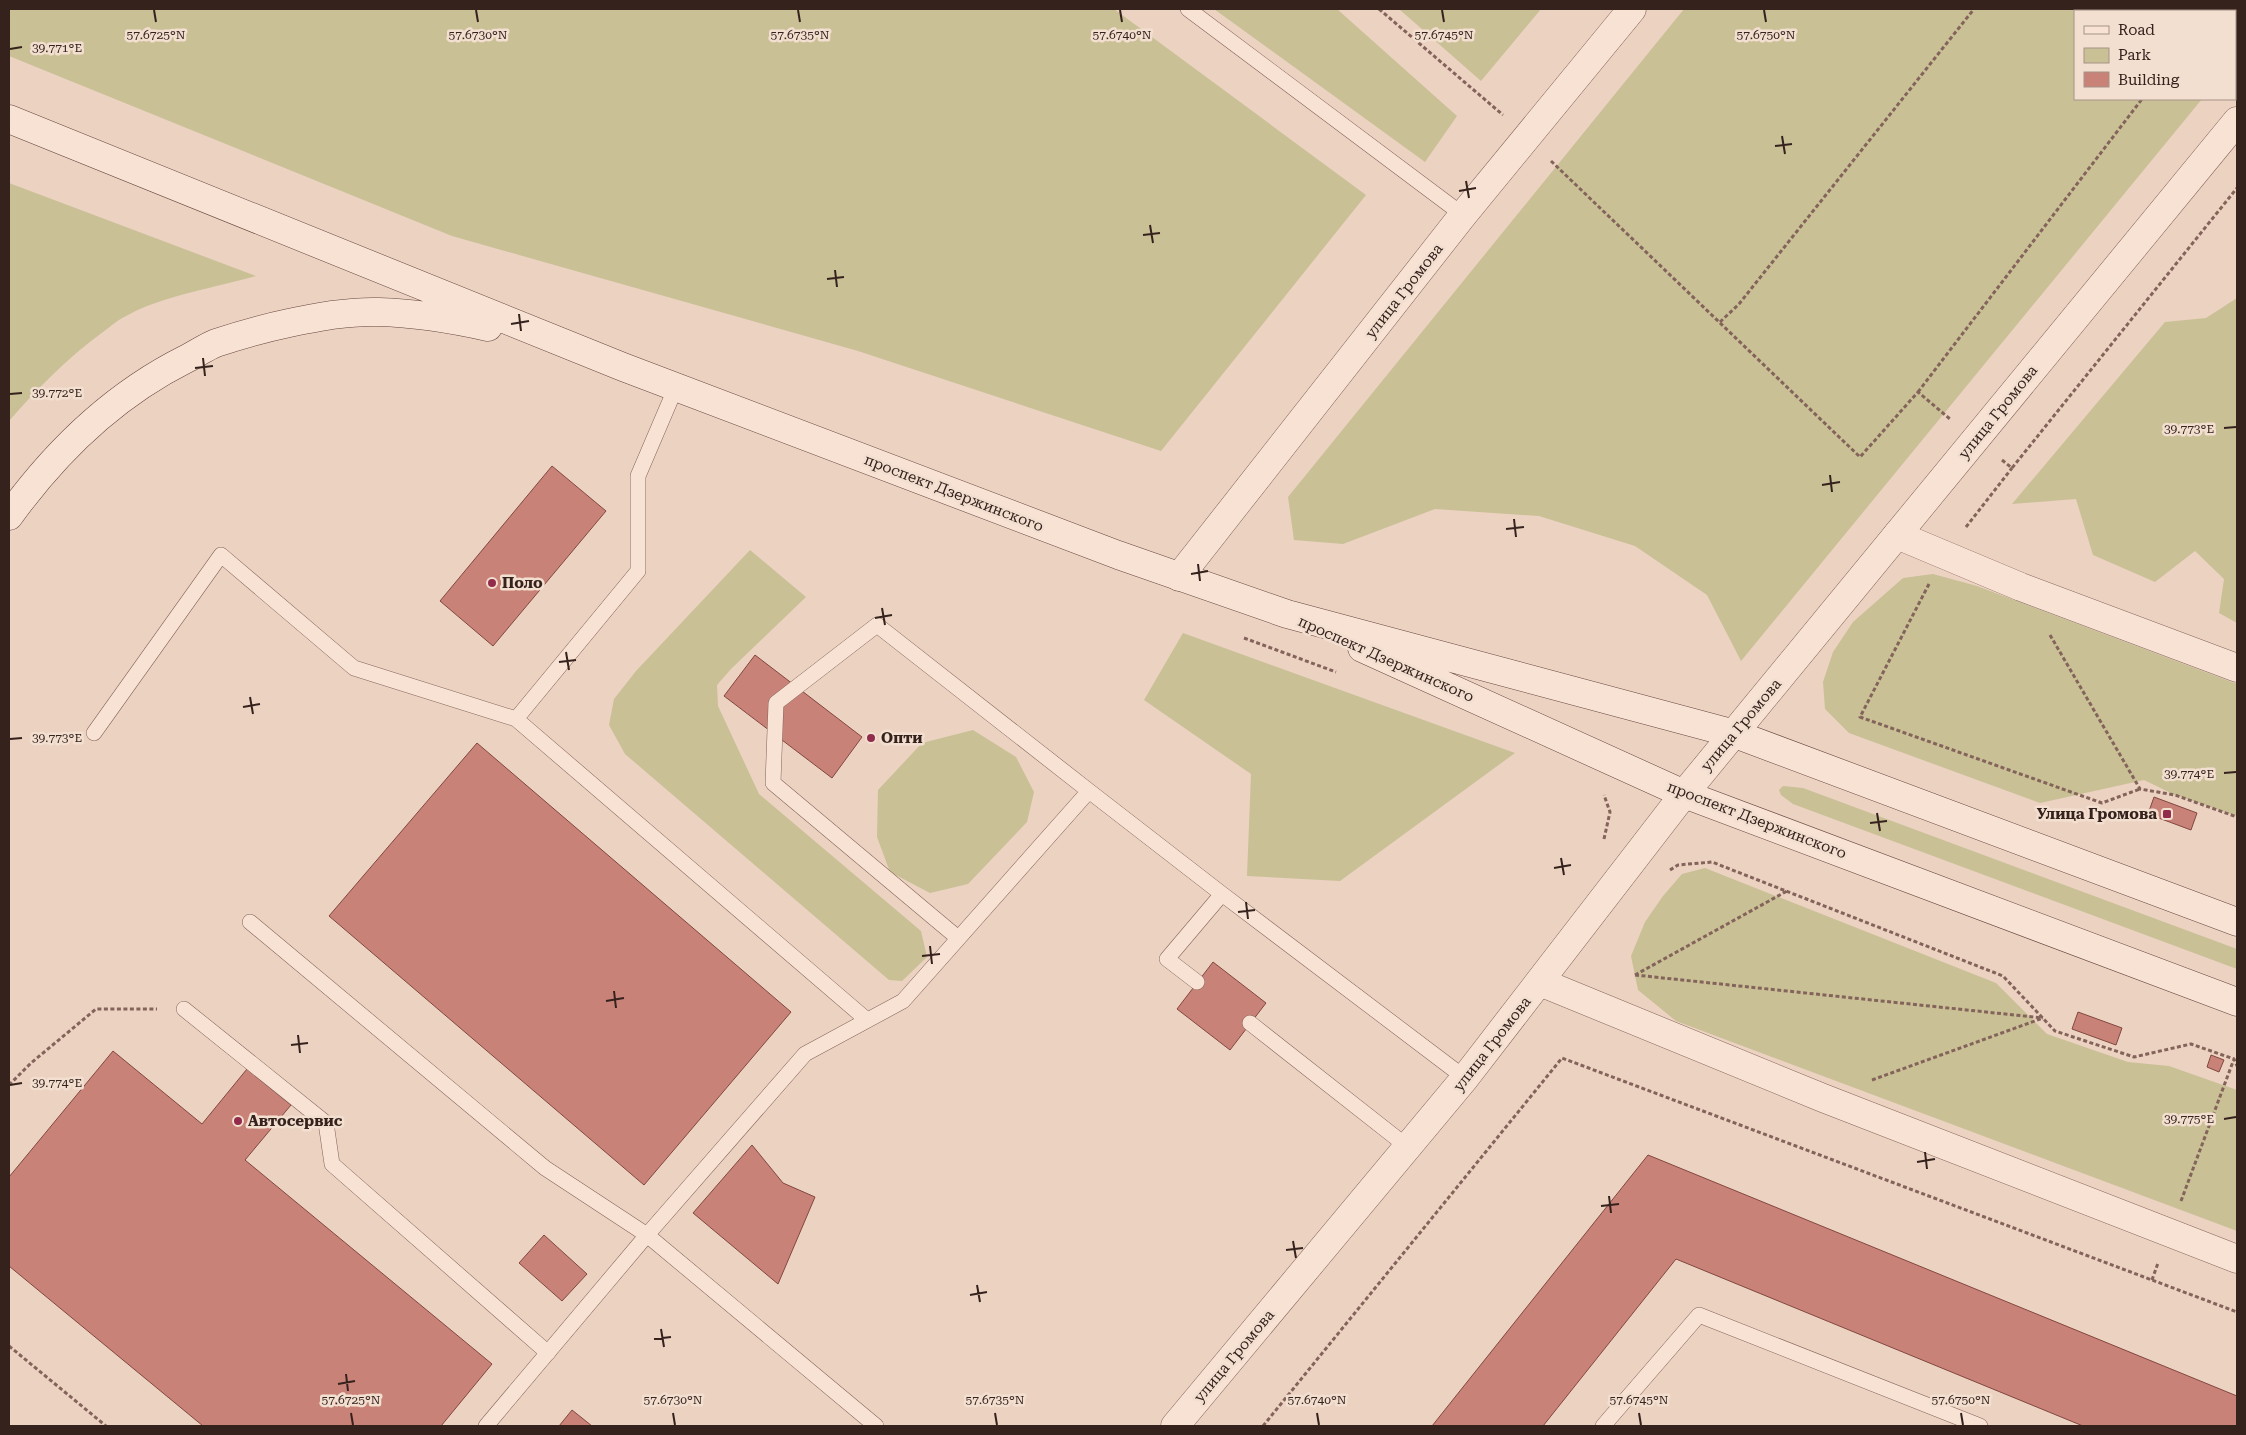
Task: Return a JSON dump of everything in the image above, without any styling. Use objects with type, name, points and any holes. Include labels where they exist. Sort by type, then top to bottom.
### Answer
[{"type":"main road","name":"улица Громова","points":[[1179,577],[1463,215],[1632,9]]},
{"type":"main road","points":[[9,119],[623,367]]},
{"type":"main road","name":"улица Громова","points":[[1175,1426],[1466,1078],[1684,794],[2237,121]]},
{"type":"main road","points":[[9,516],[56,458],[91,422],[130,391],[173,365],[215,344],[268,328],[331,314],[378,312],[449,318],[535,338],[623,367]]},
{"type":"main road","name":"проспект Дзержинского","points":[[623,367],[1118,556],[1179,577],[1288,614],[1735,734],[2237,922]]},
{"type":"main road","points":[[1897,535],[2021,587],[2237,668]]},
{"type":"main road","name":"проспект Дзержинского","points":[[1288,614],[1684,794],[2237,1002]]},
{"type":"main road","points":[[1540,982],[1823,1098],[2042,1185],[2237,1259]]},
{"type":"lane","points":[[1188,9],[1463,215]]},
{"type":"lane","points":[[516,719],[638,571],[638,476],[676,387]]},
{"type":"lane","points":[[94,733],[221,554],[354,668],[516,719],[866,1020]]},
{"type":"lane","points":[[958,938],[773,783],[776,703],[877,625],[1222,894],[1466,1078]]},
{"type":"lane","points":[[486,1426],[647,1235],[805,1054],[903,1001],[1089,791]]},
{"type":"lane","points":[[1198,982],[1166,959],[1222,894]]},
{"type":"lane","points":[[250,922],[545,1168],[647,1235],[876,1426]]},
{"type":"lane","points":[[184,1010],[326,1123],[332,1164],[548,1353]]},
{"type":"lane","points":[[1250,1024],[1409,1148]]},
{"type":"lane","points":[[1603,1426],[1699,1315],[1980,1426]]},
{"type":"path","points":[[1379,9],[1527,137],[1860,457],[1918,392],[2141,100]]},
{"type":"path","points":[[1720,322],[1739,304],[1974,9]]},
{"type":"path","points":[[2237,188],[2012,468],[1944,556],[1860,717],[2102,803],[2140,789],[2175,795],[2237,817]]},
{"type":"path","points":[[1918,392],[2012,468]]},
{"type":"path","points":[[2021,587],[2140,789]]},
{"type":"path","points":[[1667,872],[1678,865],[1712,862],[2003,976],[2055,1030],[2134,1057],[2191,1044],[2234,1059],[2237,1066]]},
{"type":"path","points":[[1788,891],[1635,975],[2043,1018]]},
{"type":"path","points":[[9,1084],[31,1063],[96,1009],[184,1010]]},
{"type":"path","points":[[1823,1098],[2043,1018]]},
{"type":"path","points":[[1263,1426],[1562,1058],[2237,1312]]},
{"type":"path","points":[[2152,1280],[2234,1059]]},
{"type":"path","points":[[9,1346],[106,1426]]},
{"type":"green space","points":[[9,9],[1114,9],[1366,195],[1161,451],[858,351],[452,236],[9,56]]},
{"type":"green space","points":[[1214,9],[1337,9],[1457,116],[1425,162]]},
{"type":"green space","points":[[1399,9],[1541,9],[1481,81]]},
{"type":"green space","points":[[1684,9],[2237,9],[2236,58],[2236,10],[2074,10],[2074,100],[2201,100],[1741,661],[1707,595],[1635,546],[1539,516],[1435,509],[1343,544],[1294,540],[1288,497]]},
{"type":"green space","points":[[9,183],[256,276],[173,297],[121,318],[65,363],[9,421]]},
{"type":"green space","points":[[2237,298],[2237,623],[2219,613],[2224,579],[2195,551],[2155,582],[2093,555],[2076,499],[2012,504],[2165,322],[2206,318]]},
{"type":"green space","points":[[750,550],[806,597],[731,669],[717,685],[718,706],[759,794],[921,931],[927,957],[902,981],[889,980],[625,754],[609,725],[614,699],[636,671]]},
{"type":"green space","points":[[1933,574],[1977,586],[2237,684],[2237,816],[2175,795],[2144,780],[2040,803],[1849,733],[1825,709],[1823,682],[1833,652],[1853,622],[1903,578]]},
{"type":"green space","points":[[1183,633],[1515,753],[1340,881],[1247,876],[1251,774],[1144,700]]},
{"type":"green space","points":[[973,730],[1016,757],[1034,792],[1027,822],[968,884],[930,893],[890,872],[877,837],[878,790],[922,743]]},
{"type":"green space","points":[[1783,786],[1803,788],[2237,949],[2237,969],[1793,804],[1781,795],[1779,790]]},
{"type":"green space","points":[[1705,868],[1996,983],[2047,1034],[2128,1062],[2169,1066],[2237,1090],[2237,1231],[1676,1021],[1638,990],[1631,956],[1645,922],[1663,896],[1682,874]]},
{"type":"building","points":[[552,466],[606,511],[493,646],[440,601]]},
{"type":"building","points":[[755,655],[862,737],[832,778],[724,696]]},
{"type":"building","points":[[477,743],[791,1012],[644,1185],[329,916]]},
{"type":"building","points":[[2154,797],[2197,813],[2191,830],[2148,814]]},
{"type":"building","points":[[1213,962],[1266,1003],[1230,1050],[1177,1009]]},
{"type":"building","points":[[2078,1012],[2122,1028],[2116,1045],[2072,1029]]},
{"type":"building","points":[[113,1051],[202,1124],[247,1069],[291,1105],[245,1160],[492,1364],[441,1426],[203,1426],[9,1266],[9,1177]]},
{"type":"building","points":[[2211,1055],[2224,1060],[2219,1072],[2207,1067]]},
{"type":"building","points":[[752,1145],[783,1183],[815,1197],[778,1284],[693,1213]]},
{"type":"building","points":[[1648,1155],[2237,1396],[2237,1426],[2083,1426],[1676,1259],[1543,1426],[1432,1426]]},
{"type":"building","points":[[544,1235],[587,1274],[562,1301],[519,1263]]},
{"type":"building","points":[[572,1410],[592,1426],[559,1426]]},
{"type":"place","name":"Поло","points":[[492,583]]},
{"type":"place","name":"Опти","points":[[871,738]]},
{"type":"place","name":"Улица Громова","points":[[2167,814]]},
{"type":"place","name":"Автосервис","points":[[238,1121]]}]
